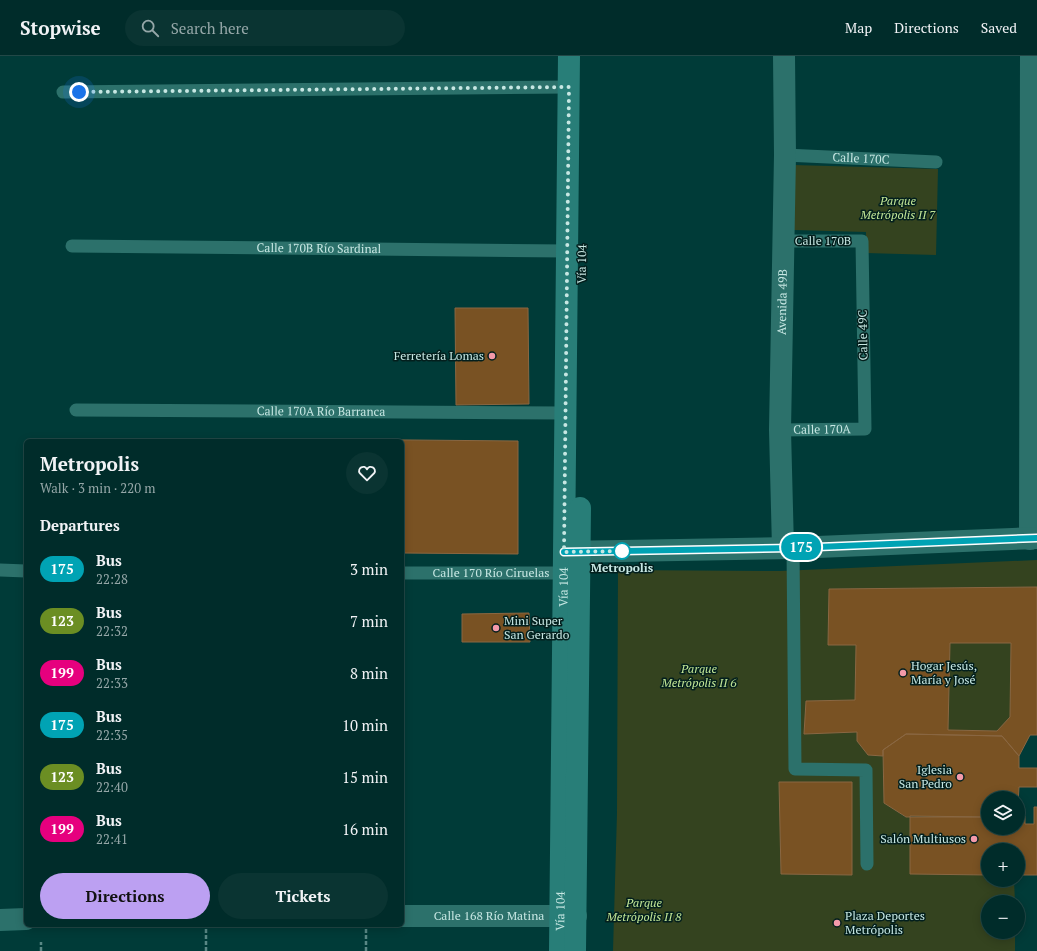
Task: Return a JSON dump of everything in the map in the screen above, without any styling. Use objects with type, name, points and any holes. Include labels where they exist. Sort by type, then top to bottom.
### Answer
[{"type":"main road","name":"Vía 104","points":[[569,56],[566,413],[572,562]]},
{"type":"main road","name":"Vía 104","points":[[575,951],[568,916],[572,562],[584,56]]},
{"type":"main road","name":"Vía 104","points":[[560,951],[568,916]]},
{"type":"street","name":"Avenida 49B","points":[[784,56],[785,155],[780,430],[788,548]]},
{"type":"street","points":[[572,562],[788,548],[1033,538],[1031,56]]},
{"type":"street","name":"Calle 168 Río Matina","points":[[404,916],[568,916]]},
{"type":"street","points":[[0,920],[24,919]]},
{"type":"lane","points":[[63,92],[569,87]]},
{"type":"lane","name":"Calle 170C","points":[[785,155],[936,162]]},
{"type":"lane","name":"Calle 170B","points":[[784,241],[862,241]]},
{"type":"lane","name":"Calle 49C","points":[[862,241],[865,429]]},
{"type":"lane","name":"Calle 170B Río Sardinal","points":[[72,246],[567,251]]},
{"type":"lane","name":"Calle 170A Río Barranca","points":[[76,410],[566,413]]},
{"type":"lane","name":"Calle 170A","points":[[780,430],[865,429]]},
{"type":"lane","points":[[788,548],[795,769],[866,770],[866,864]]},
{"type":"lane","name":"Calle 170 Río Ciruelas","points":[[404,573],[572,562]]},
{"type":"lane","points":[[0,570],[24,571]]},
{"type":"path","points":[[206,927],[206,951]]},
{"type":"path","points":[[366,927],[366,951]]},
{"type":"green space","name":"Parque Metrópolis II 7","points":[[793,165],[938,169],[936,255],[866,253],[866,232],[794,230]]},
{"type":"green space","points":[[1037,560],[1037,587],[829,589],[828,645],[856,645],[855,700],[806,701],[804,734],[857,732],[857,741],[868,755],[883,756],[884,803],[905,817],[910,816],[910,874],[981,875],[981,887],[1014,887],[1015,895],[981,895],[981,939],[1015,939],[1015,951],[613,951],[617,813],[618,570],[780,571]],"holes":[[[779,782],[852,782],[852,875],[781,874]]]},
{"type":"green space","points":[[950,643],[1011,643],[1010,717],[997,731],[948,730]]},
{"type":"building","name":"Ferretería Lomas","points":[[455,308],[528,308],[529,404],[456,405]]},
{"type":"building","points":[[404,440],[518,441],[518,554],[404,553]]},
{"type":"building","name":"Hogar Jesús, María y José","points":[[1037,587],[1037,735],[1030,735],[1019,756],[1002,736],[906,734],[883,750],[883,756],[868,755],[857,741],[857,732],[804,734],[806,701],[855,700],[856,645],[828,645],[829,589]],"holes":[[[950,643],[1011,643],[1010,717],[997,731],[948,730]]]},
{"type":"building","name":"Mini Super San Gerardo","points":[[529,613],[530,642],[462,642],[462,614]]},
{"type":"building","name":"Iglesia San Pedro","points":[[906,734],[1002,736],[1019,756],[1019,768],[1037,768],[1037,787],[1019,787],[1019,791],[981,791],[981,817],[906,817],[884,803],[883,750]]},
{"type":"building","points":[[779,782],[852,782],[852,875],[781,874]]},
{"type":"building","name":"Salón Multiusos","points":[[1034,807],[1037,807],[1037,875],[1025,875],[1025,843],[981,843],[981,875],[910,874],[910,816],[981,817],[981,835],[1025,835],[1025,824],[1034,824]]},
{"type":"bus line","name":"175","points":[[564,552],[793,548],[1037,538]]},
{"type":"place","name":"Ferretería Lomas","points":[[492,356]]},
{"type":"place","name":"Metropolis","points":[[622,551]]},
{"type":"place","name":"Mini Super San Gerardo","points":[[496,628]]},
{"type":"place","name":"Hogar Jesús, María y José","points":[[903,673]]},
{"type":"place","name":"Iglesia San Pedro","points":[[960,777]]},
{"type":"place","name":"Salón Multiusos","points":[[974,839]]},
{"type":"place","name":"Plaza Deportes Metrópolis","points":[[837,923]]},
{"type":"route","points":[[79,92],[569,87],[564,552],[626,551],[622,551]]},
{"type":"park label","name":"Parque Metrópolis II 6","points":[[699,676]]},
{"type":"park label","name":"Parque Metrópolis II 8","points":[[644,910]]}]
